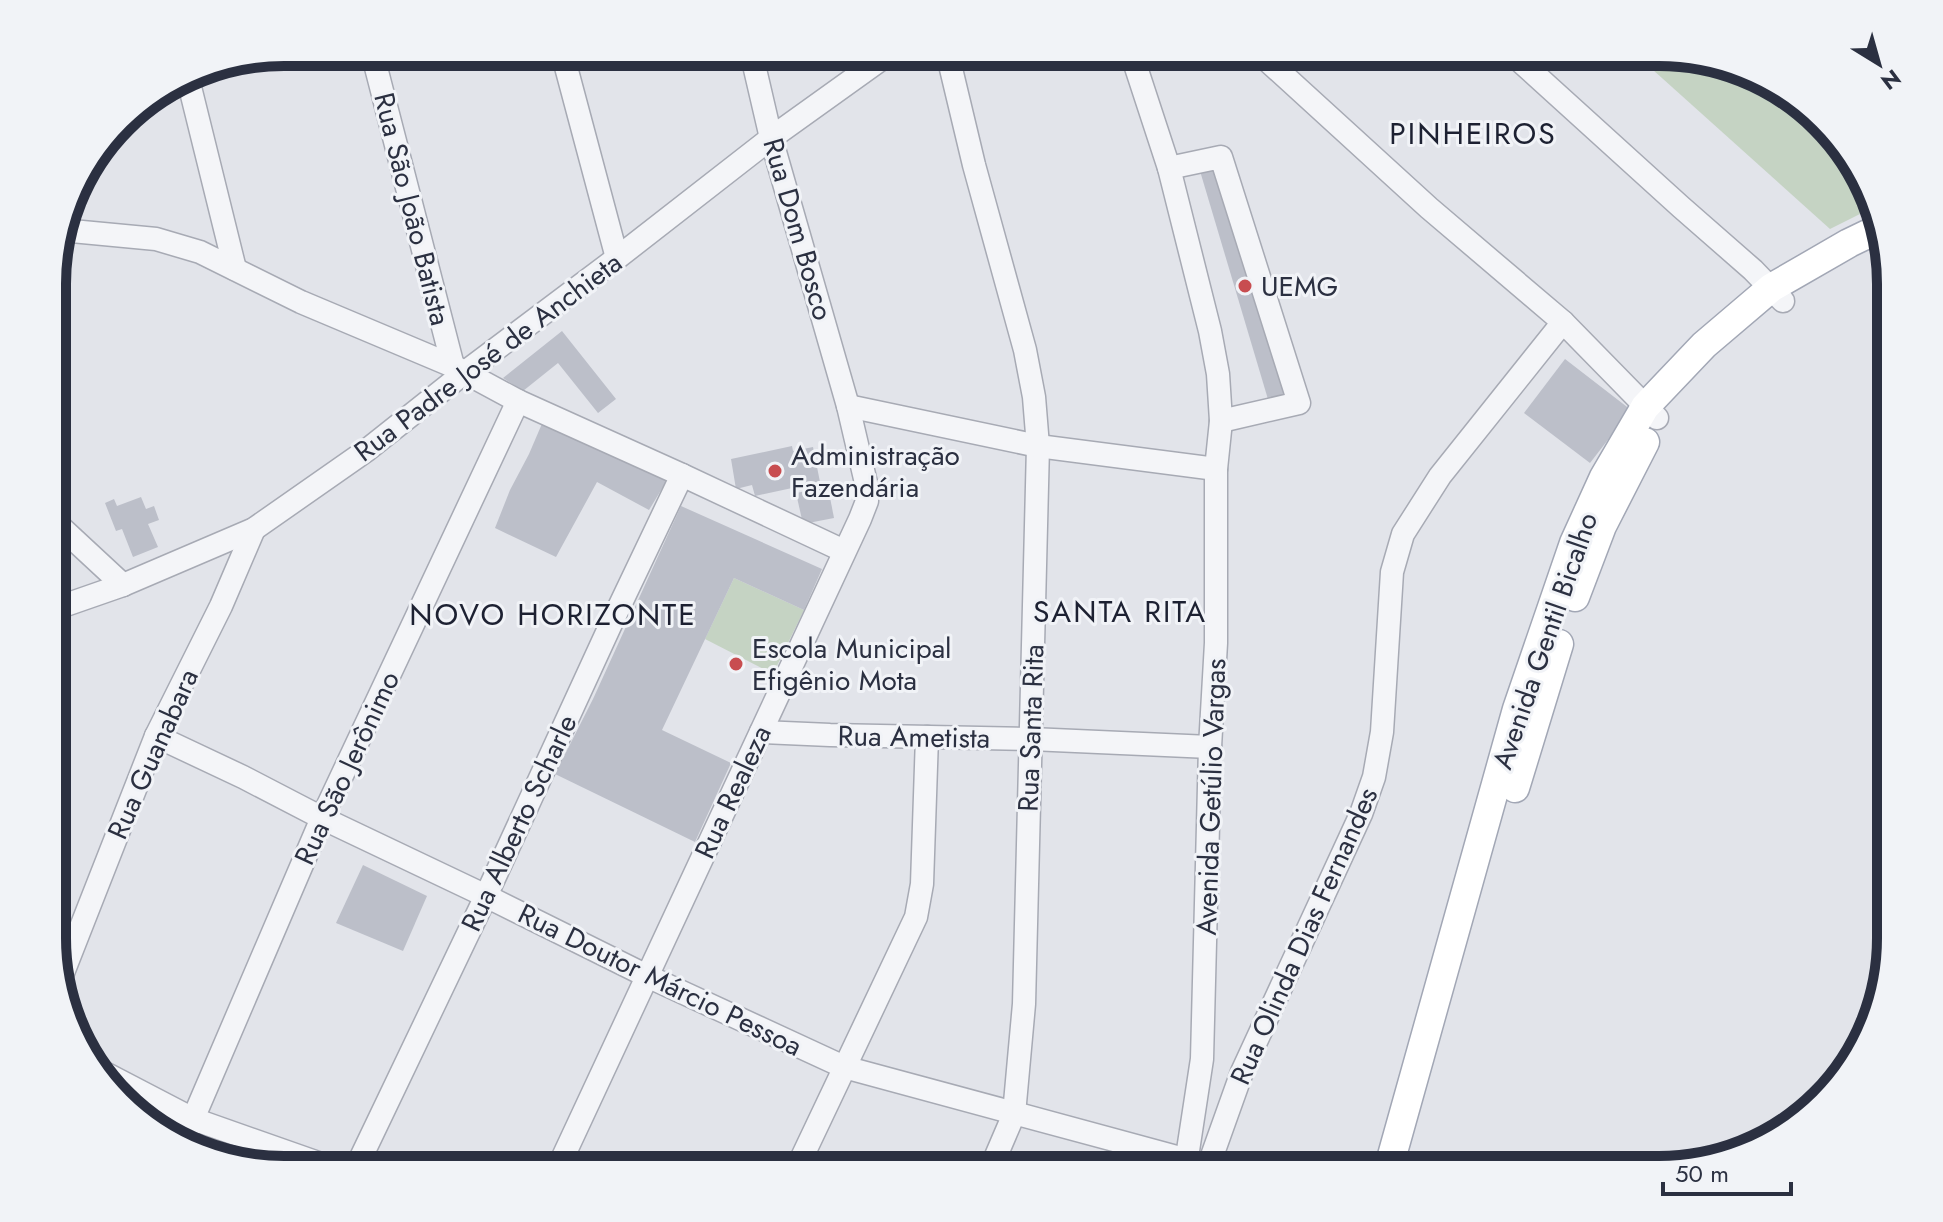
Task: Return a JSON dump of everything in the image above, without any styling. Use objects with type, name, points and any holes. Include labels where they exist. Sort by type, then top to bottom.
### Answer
[{"type":"main road","name":"Avenida Gentil Bicalho","points":[[1392,1156],[1517,709],[1574,543],[1604,477],[1704,345],[1849,243],[1871,233]]},
{"type":"main road","name":"Avenida Gentil Bicalho","points":[[1777,294],[1874,249]]},
{"type":"main road","name":"Avenida Gentil Bicalho","points":[[1411,1156],[1515,785],[1568,615],[1651,413]]},
{"type":"street","name":"Rua São João Batista","points":[[376,66],[458,370]]},
{"type":"street","points":[[566,66],[617,258]]},
{"type":"street","name":"Rua Dom Bosco","points":[[754,66],[771,138],[848,406]]},
{"type":"street","name":"Rua Padre José de Anchieta","points":[[66,605],[123,585],[254,529],[367,450],[458,370],[617,258],[771,138],[871,66]]},
{"type":"street","name":"Rua Santa Rita","points":[[950,66],[1025,350],[1034,397],[1038,446],[1024,1004],[1014,1114],[996,1156]]},
{"type":"street","name":"Avenida Getúlio Vargas","points":[[1136,66],[1169,168],[1210,331],[1218,374],[1221,421],[1216,469],[1216,643],[1210,747],[1202,1059],[1194,1156]]},
{"type":"street","points":[[1273,66],[1429,208],[1563,322],[1651,413]]},
{"type":"street","points":[[1525,66],[1777,294]]},
{"type":"street","points":[[190,87],[235,269]]},
{"type":"street","points":[[1169,168],[1221,157],[1299,403],[1221,421]]},
{"type":"street","points":[[72,231],[156,239],[200,252],[301,302],[458,370],[518,401],[844,551]]},
{"type":"street","name":"Rua Olinda Dias Fernandes","points":[[1198,1156],[1242,1072],[1361,814],[1374,777],[1382,732],[1392,572],[1403,534],[1440,476],[1563,322]]},
{"type":"street","name":"Rua São Jerônimo","points":[[188,1129],[322,818],[518,401]]},
{"type":"street","points":[[848,406],[1038,446],[1216,469]]},
{"type":"street","name":"Rua Realeza","points":[[563,1156],[867,501],[866,483],[848,406]]},
{"type":"street","name":"Rua Alberto Scharle","points":[[362,1156],[682,475]]},
{"type":"street","name":"Rua Guanabara","points":[[68,961],[156,736],[221,606],[254,529]]},
{"type":"street","points":[[66,532],[123,585]]},
{"type":"street","name":"Rua Ametista","points":[[761,732],[1210,747]]},
{"type":"street","name":"Rua Doutor Márcio Pessoa","points":[[156,736],[647,976],[844,1067],[1159,1156]]},
{"type":"street","points":[[803,1156],[916,917],[922,884],[927,737]]},
{"type":"street","points":[[127,1089],[188,1129],[287,1156]]},
{"type":"green space","points":[[1649,66],[1715,73],[1768,95],[1792,111],[1832,151],[1848,175],[1864,212],[1830,229]]},
{"type":"green space","points":[[734,578],[804,610],[773,674],[705,639]]},
{"type":"building","name":"UEMG","points":[[1219,166],[1289,400],[1270,406],[1200,171]]},
{"type":"building","points":[[562,331],[616,399],[598,413],[558,363],[523,391],[503,378]]},
{"type":"building","points":[[1565,359],[1631,410],[1590,463],[1524,413]]},
{"type":"building","points":[[544,419],[669,477],[649,510],[597,482],[556,557],[495,528]]},
{"type":"building","name":"Administração Fazendária","points":[[792,446],[793,451],[813,447],[820,482],[755,496],[752,485],[736,489],[731,459]]},
{"type":"building","points":[[828,487],[834,518],[803,524],[796,493]]},
{"type":"building","points":[[141,497],[146,509],[154,506],[159,520],[148,524],[158,547],[133,557],[122,529],[116,531],[105,503],[114,499],[117,506]]},
{"type":"building","points":[[681,506],[822,569],[804,610],[734,578],[662,730],[731,763],[695,842],[555,774],[593,699]]},
{"type":"building","points":[[363,865],[427,896],[403,951],[336,923]]},
{"type":"place","name":"UEMG","points":[[1245,286]]},
{"type":"place","name":"Administração Fazendária","points":[[775,471]]},
{"type":"place","name":"Escola Municipal Efigênio Mota","points":[[736,664]]},
{"type":"district","name":"PINHEIROS","points":[[1473,133]]},
{"type":"district","name":"SANTA RITA","points":[[1120,611]]},
{"type":"district","name":"NOVO HORIZONTE","points":[[553,614]]}]
